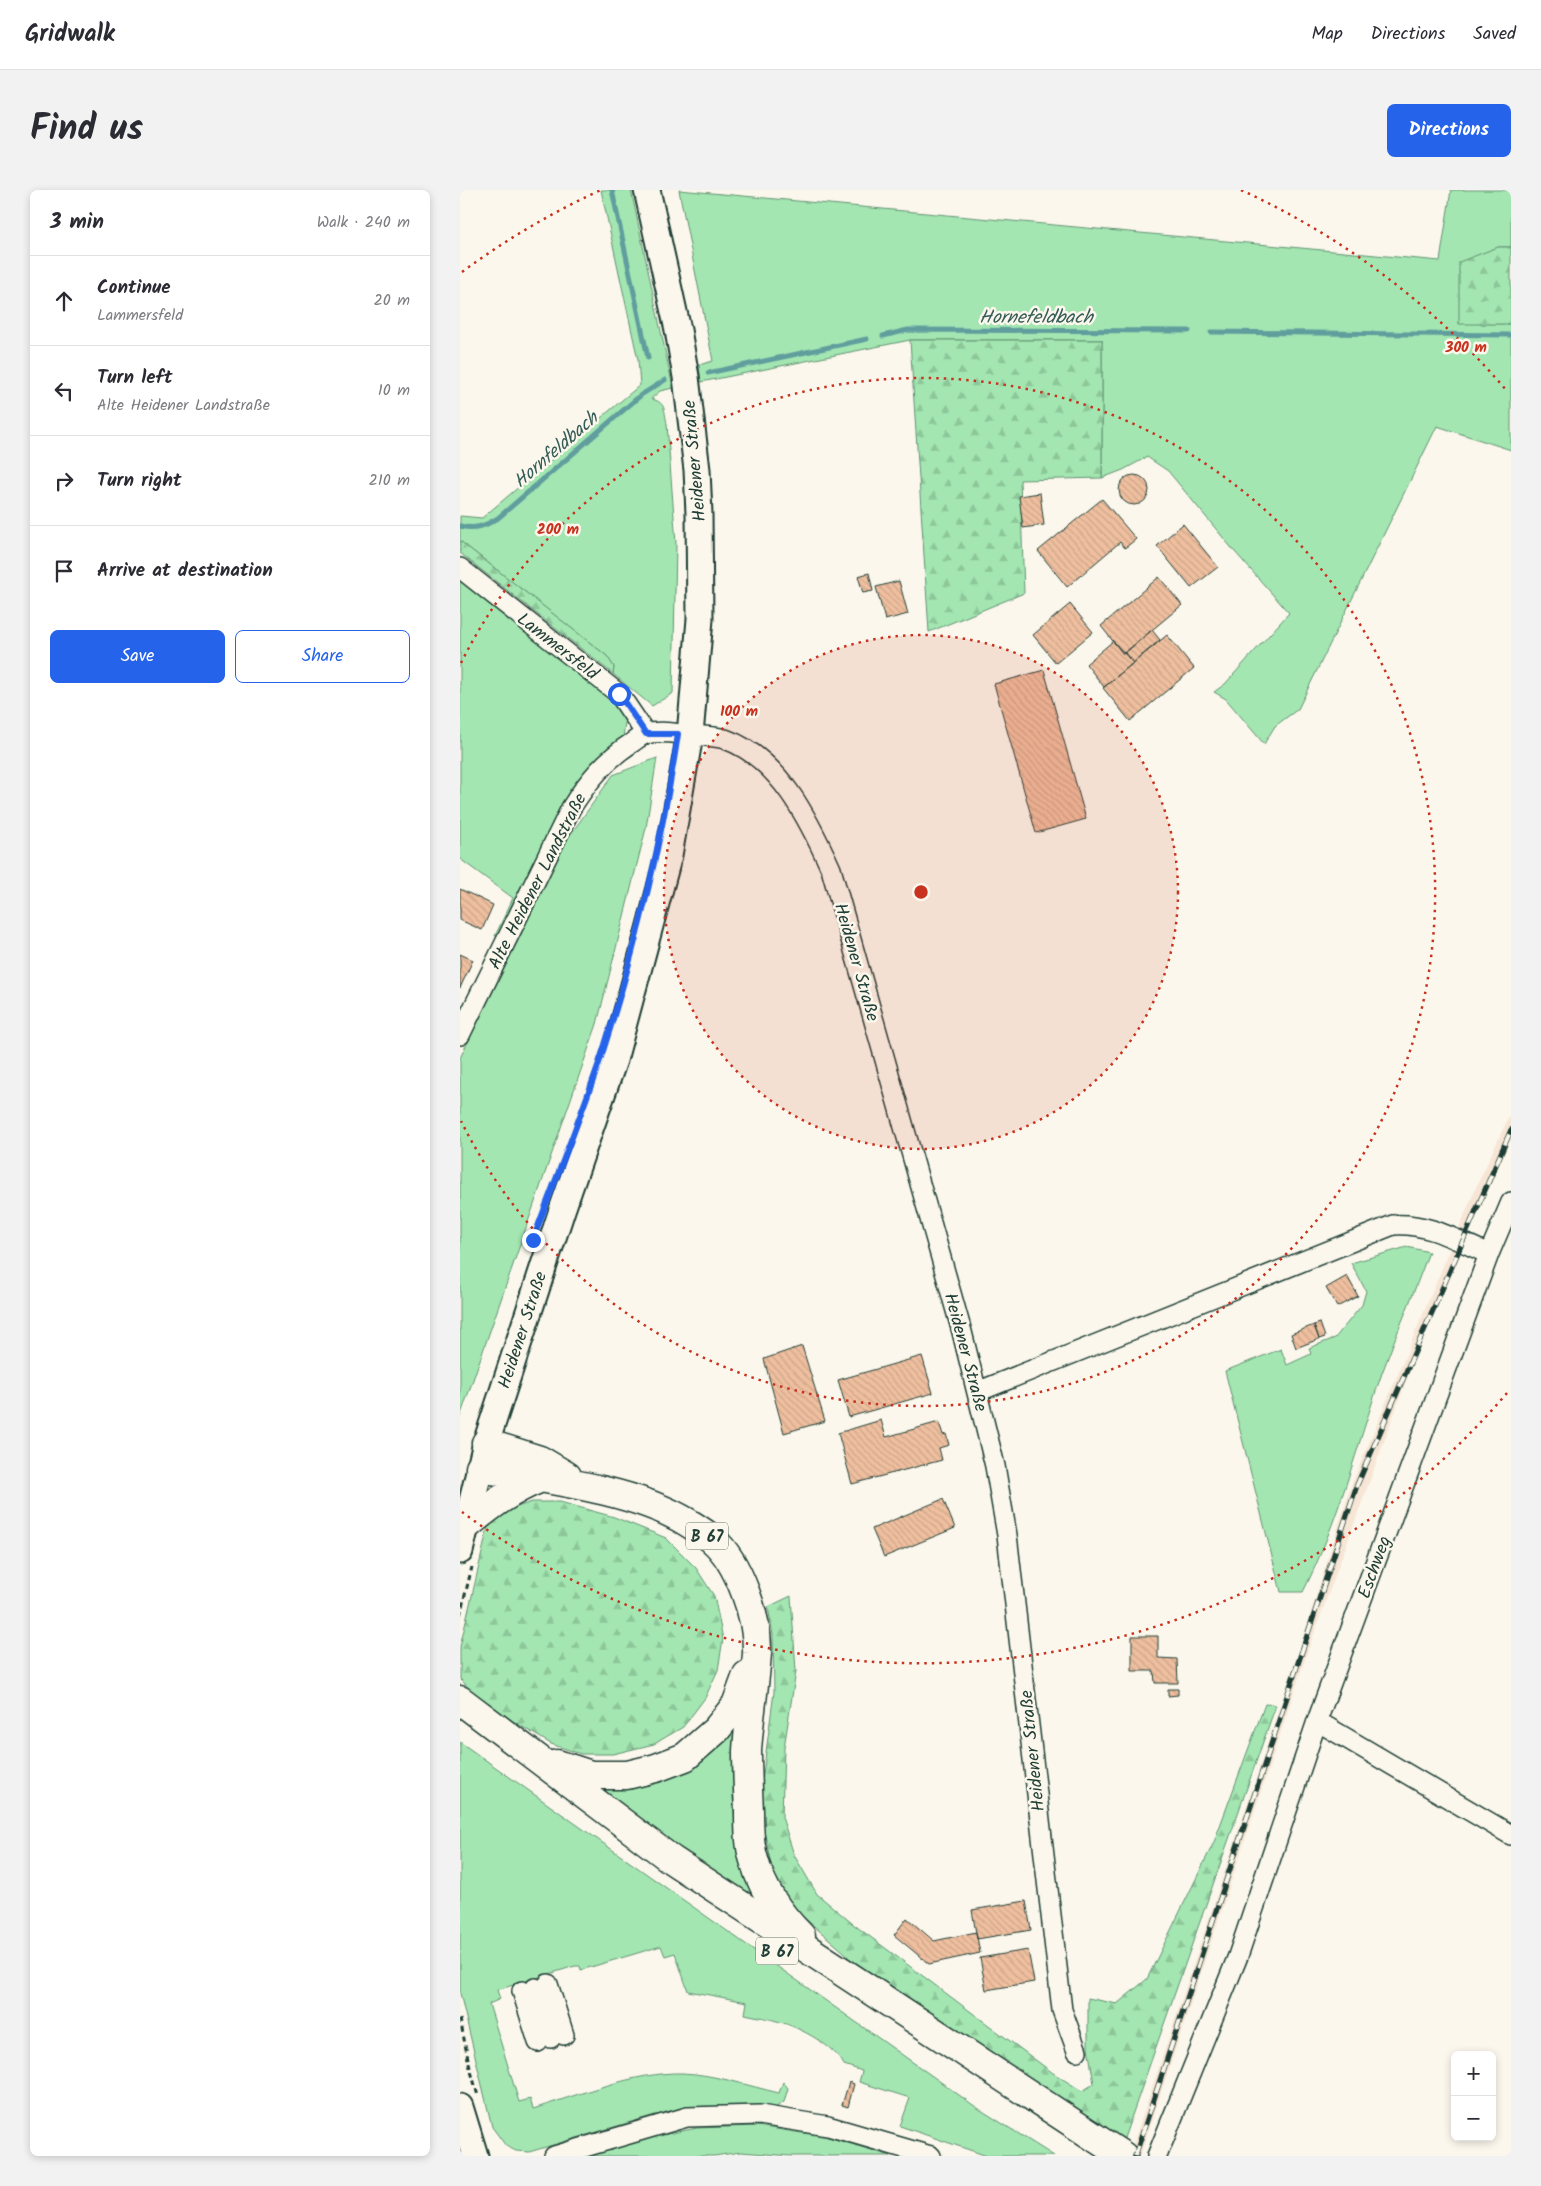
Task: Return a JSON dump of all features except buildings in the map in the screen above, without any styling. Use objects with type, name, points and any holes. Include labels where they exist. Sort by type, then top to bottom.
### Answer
[{"type":"highway","points":[[483,1455],[539,1479],[588,1488]]},
{"type":"highway","points":[[483,1455],[540,1460],[588,1488]]},
{"type":"highway","points":[[467,1545],[494,1503],[518,1487],[539,1479]]},
{"type":"highway","name":"B 67","points":[[588,1488],[628,1497],[662,1510],[687,1522],[713,1540],[730,1561],[744,1588],[753,1622],[757,1651]]},
{"type":"highway","points":[[468,1717],[566,1768],[591,1775],[628,1775],[656,1768],[685,1757],[716,1730],[736,1705],[757,1651]]},
{"type":"highway","points":[[757,1651],[748,1751],[750,1828],[754,1860],[768,1894],[785,1920],[851,1980]]},
{"type":"highway","name":"B 67","points":[[468,1717],[672,1860],[1106,2153]]},
{"type":"highway","name":"B 67","points":[[468,1717],[623,1846],[845,1997],[1106,2153]]},
{"type":"main road","name":"Heidener Straße","points":[[467,1545],[483,1455],[562,1210],[614,1060],[669,855],[690,735],[700,619],[697,470],[686,377],[678,330],[647,190]]},
{"type":"main road","points":[[470,2103],[475,2156]]},
{"type":"street","name":"Lammersfeld","points":[[460,568],[619,694],[646,734]]},
{"type":"street","points":[[646,734],[690,735]]},
{"type":"street","name":"Alte Heidener Landstraße","points":[[460,1035],[572,808],[588,782],[608,760],[646,734]]},
{"type":"street","name":"Heidener Straße","points":[[690,735],[723,738],[742,746],[757,757],[771,770],[789,792],[805,816],[827,860],[959,1322],[995,1466],[1007,1535],[1062,2010],[1077,2051]]},
{"type":"street","name":"Eschweg","points":[[1157,2156],[1238,1956],[1317,1721],[1511,1202]]},
{"type":"street","points":[[977,1392],[1393,1225],[1410,1224],[1433,1230],[1490,1254]]},
{"type":"street","points":[[1317,1721],[1511,1835]]},
{"type":"street","points":[[535,1987],[551,2038]]},
{"type":"street","points":[[554,2156],[687,2117],[760,2115],[828,2126],[931,2156]]},
{"type":"path","points":[[460,1615],[467,1545]]},
{"type":"path","points":[[460,2019],[469,2064],[470,2103]]},
{"type":"shaded area","points":[[1511,1112],[1511,1138],[1413,1362],[1308,1650],[1140,2156],[1129,2156],[1300,1648],[1351,1486],[1477,1185]]},
{"type":"green space","points":[[601,190],[631,190],[673,388],[660,391],[651,399],[659,402],[665,411],[676,544],[673,693],[652,706],[613,674],[614,667],[607,656],[460,541],[460,516],[482,518],[640,385],[638,360]]},
{"type":"green space","points":[[679,190],[1440,261],[1451,190],[1511,190],[1511,247],[1498,247],[1459,323],[1511,324],[1511,450],[1437,426],[1298,709],[1275,726],[1264,744],[1226,699],[1214,692],[1225,684],[1289,613],[1235,552],[1168,471],[1147,457],[1123,470],[1102,478],[1102,340],[910,340],[701,382],[699,365],[713,361]]},
{"type":"green space","points":[[1498,247],[1511,247],[1511,324],[1459,324],[1459,262]]},
{"type":"green space","points":[[910,340],[1102,340],[1102,478],[1020,480],[1024,593],[929,632]]},
{"type":"green space","points":[[460,541],[607,656],[614,667],[613,674],[460,553]]},
{"type":"green space","points":[[460,577],[609,696],[626,714],[623,738],[501,935],[495,936],[513,898],[460,859]]},
{"type":"green space","points":[[657,758],[646,828],[597,1024],[460,1417],[460,1058],[568,838],[613,775]]},
{"type":"green space","points":[[1407,1247],[1429,1252],[1382,1373],[1337,1512],[1303,1592],[1281,1592],[1225,1371],[1281,1349],[1287,1365],[1311,1354],[1309,1348],[1335,1338],[1362,1305],[1366,1291],[1351,1263]]},
{"type":"green space","points":[[532,1502],[560,1502],[614,1517],[666,1538],[696,1568],[714,1596],[723,1639],[718,1670],[705,1698],[683,1727],[654,1744],[613,1754],[581,1754],[551,1744],[511,1720],[472,1691],[460,1679],[460,1647],[488,1527],[511,1509]]},
{"type":"green space","points":[[791,1596],[796,1671],[784,1748],[782,1817],[794,1855],[817,1894],[853,1924],[1053,2073],[1082,2091],[1094,2084],[1088,2047],[1088,1998],[1117,2004],[1147,1979],[1214,1842],[1265,1704],[1276,1705],[1123,2141],[858,1970],[844,1952],[794,1909],[772,1870],[759,1805],[774,1692],[773,1635],[768,1607]]},
{"type":"green space","points":[[745,1705],[733,1797],[737,1850],[747,1878],[767,1913],[596,1792],[602,1787],[621,1787]]},
{"type":"green space","points":[[460,1742],[976,2107],[1054,2156],[987,2156],[900,2126],[910,2098],[859,2082],[862,2071],[844,2065],[833,2051],[806,2033],[772,2019],[745,2014],[747,2002],[688,1991],[675,1953],[665,1956],[661,1946],[581,1970],[580,1966],[575,1966],[497,1990],[500,1999],[489,2004],[519,2102],[530,2099],[533,2109],[626,2080],[645,2076],[682,2073],[718,2078],[779,2093],[783,2082],[788,2088],[784,2102],[775,2108],[704,2108],[655,2115],[529,2152],[516,2151],[506,2146],[492,2127],[460,1993]]},
{"type":"green space","points":[[757,2126],[828,2137],[891,2156],[791,2156],[741,2152],[714,2156],[588,2156],[632,2141],[697,2128]]},
{"type":"waterway","points":[[612,190],[648,358]]},
{"type":"waterway","name":"Hornefeldbach","points":[[883,336],[908,330],[1189,331]]},
{"type":"waterway","name":"Hornefeldbach","points":[[1211,332],[1511,335]]},
{"type":"waterway","name":"Hornfeldbach","points":[[708,373],[867,339]]},
{"type":"waterway","name":"Hornfeldbach","points":[[460,526],[470,528],[480,526],[498,518],[641,395],[665,380]]},
{"type":"railway","points":[[1135,2156],[1357,1485],[1511,1130]]},
{"type":"route","points":[[533,1240],[603,1052],[647,894],[672,773],[678,734],[646,734],[619,694]]}]
